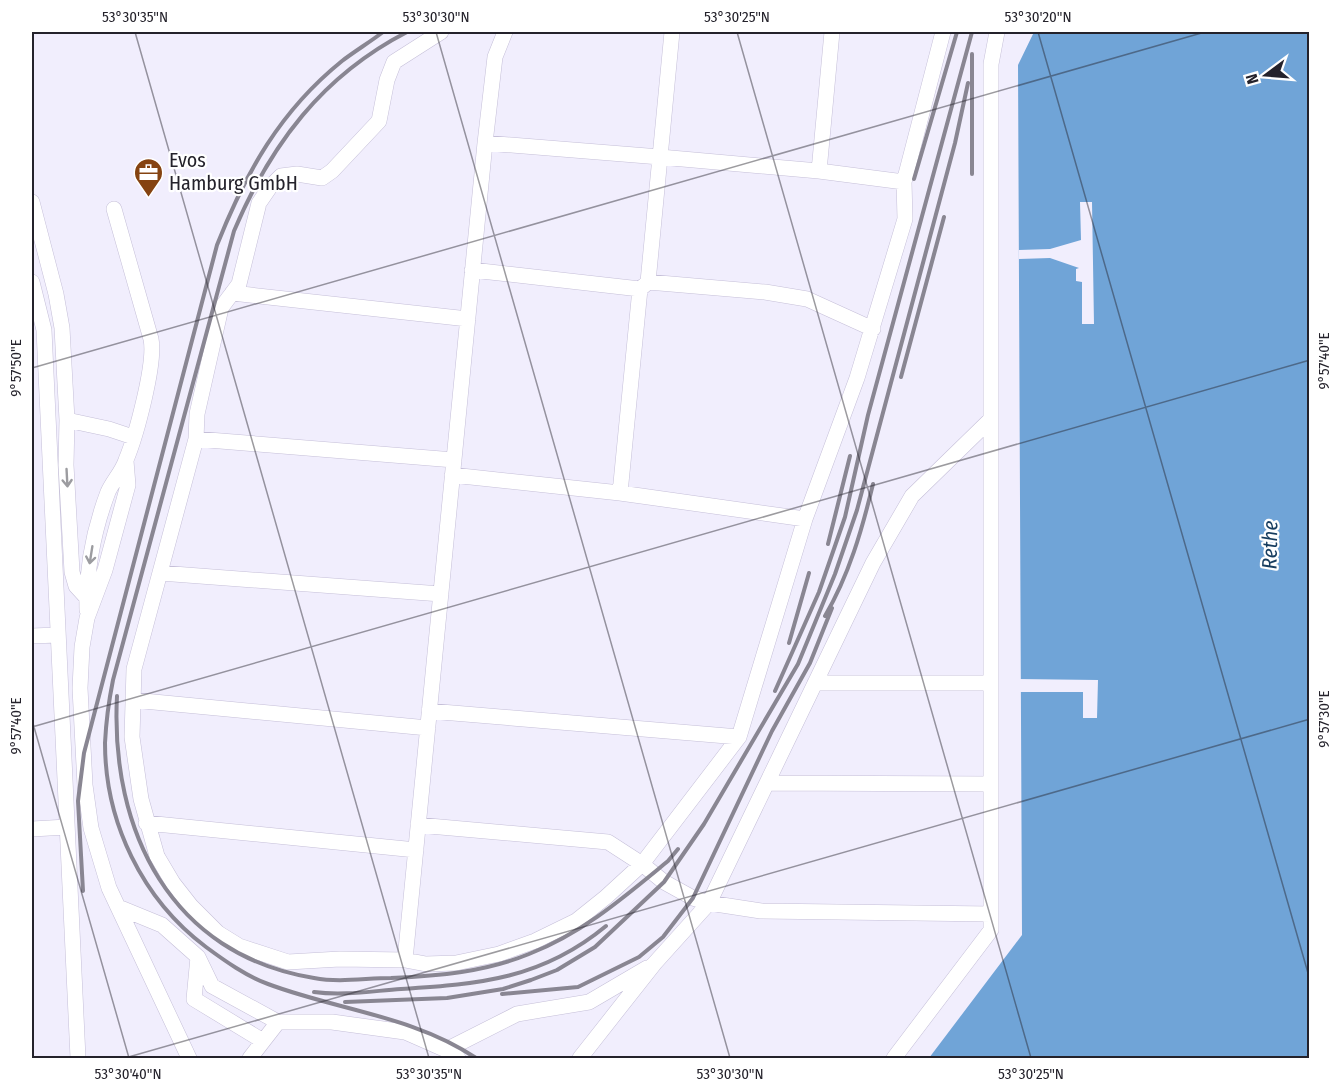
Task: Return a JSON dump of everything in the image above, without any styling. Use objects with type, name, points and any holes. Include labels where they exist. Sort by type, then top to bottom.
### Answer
[{"type":"street","points":[[441,32],[394,62],[387,80],[379,121],[332,171],[322,178],[297,174],[281,176],[270,187],[259,204],[239,284],[221,309],[197,414],[196,439],[134,669],[132,737],[146,823],[157,856],[173,883],[191,906],[218,933],[239,946],[288,962],[340,959],[405,960],[426,964],[456,963],[499,954],[535,941],[576,921],[642,864],[739,737],[805,519],[857,378],[905,219],[904,182],[943,32]]},
{"type":"street","points":[[405,960],[485,143],[495,57],[506,32]]},
{"type":"street","points":[[620,493],[660,157],[672,32]]},
{"type":"street","points":[[819,171],[832,32]]},
{"type":"street","points":[[894,1059],[992,930],[992,64],[997,32]]},
{"type":"street","points":[[485,143],[819,171],[904,182]]},
{"type":"street","points":[[32,202],[56,294],[62,328],[68,420],[66,465],[72,572],[76,586],[87,598]]},
{"type":"street","points":[[114,209],[153,347],[152,367],[126,461],[103,507],[92,552],[87,618],[80,662],[86,785],[92,828],[109,888],[189,1059]]},
{"type":"street","points":[[472,270],[644,286],[765,292],[807,299],[873,329]]},
{"type":"street","points":[[32,282],[44,330],[39,399],[57,635],[78,1059]]},
{"type":"street","points":[[232,293],[468,319]]},
{"type":"street","points":[[580,1059],[654,964],[708,903],[873,563],[912,496],[991,419]]},
{"type":"street","points":[[68,420],[133,437]]},
{"type":"street","points":[[196,439],[453,468],[805,519]]},
{"type":"street","points":[[87,618],[105,570],[128,485],[126,461]]},
{"type":"street","points":[[160,573],[441,594]]},
{"type":"street","points":[[32,636],[57,635]]},
{"type":"street","points":[[815,683],[991,683]]},
{"type":"street","points":[[133,700],[428,728]]},
{"type":"street","points":[[429,711],[739,737]]},
{"type":"street","points":[[767,783],[992,784]]},
{"type":"street","points":[[146,823],[416,850]]},
{"type":"street","points":[[418,825],[608,842],[642,864],[664,882],[693,898],[708,903],[761,911],[992,914]]},
{"type":"street","points":[[32,829],[67,827]]},
{"type":"street","points":[[118,907],[162,925],[198,957],[213,986],[278,1022],[332,1022],[405,1032],[452,1054],[517,1014],[589,1002],[654,964]]},
{"type":"street","points":[[198,957],[194,999],[263,1041]]},
{"type":"street","points":[[250,1059],[278,1022]]},
{"type":"water","name":"Rethe","points":[[1034,32],[1309,32],[1309,1058],[929,1058],[1022,935],[1018,65]]},
{"type":"pier","points":[[1080,202],[1092,202],[1094,324],[1082,324],[1082,282],[1076,281],[1076,269],[1079,268],[1050,258],[1019,259],[1019,250],[1050,249],[1081,240]]},
{"type":"pier","points":[[1018,679],[1098,680],[1097,718],[1083,718],[1083,692],[1018,692]]},
{"type":"railway","points":[[83,891],[78,801],[84,753],[217,245],[240,192],[267,144],[283,122],[320,80],[383,32]]},
{"type":"railway","points":[[407,32],[349,69],[302,115],[265,169],[234,231],[113,680],[105,743],[107,772],[120,830],[146,882],[183,928],[236,968],[260,981],[427,1032],[476,1058]]},
{"type":"railway","points":[[914,179],[957,32]]},
{"type":"railway","points":[[775,691],[819,592],[845,517],[868,415],[972,32]]},
{"type":"railway","points":[[972,54],[972,174]]},
{"type":"railway","points":[[345,1002],[447,998],[503,989],[557,970],[595,947],[664,882],[704,824],[798,664],[835,574],[857,510],[955,143],[968,83]]},
{"type":"railway","points":[[901,377],[944,217]]},
{"type":"railway","points":[[828,544],[850,456]]},
{"type":"railway","points":[[825,616],[854,552],[873,484]]},
{"type":"railway","points":[[789,643],[809,573]]},
{"type":"railway","points":[[502,994],[578,987],[639,957],[663,937],[693,898],[772,731],[810,663],[832,608]]},
{"type":"railway","points":[[117,696],[118,746],[125,794],[139,838],[159,879],[187,914],[222,943],[264,965],[314,978],[343,980],[444,974],[496,965],[529,954],[585,925],[635,888],[668,861],[678,849]]},
{"type":"railway","points":[[314,992],[347,993],[430,987],[509,976],[558,957],[582,944],[606,926]]},
{"type":"place","name":"Evos Hamburg GmbH","points":[[148,198]]}]
